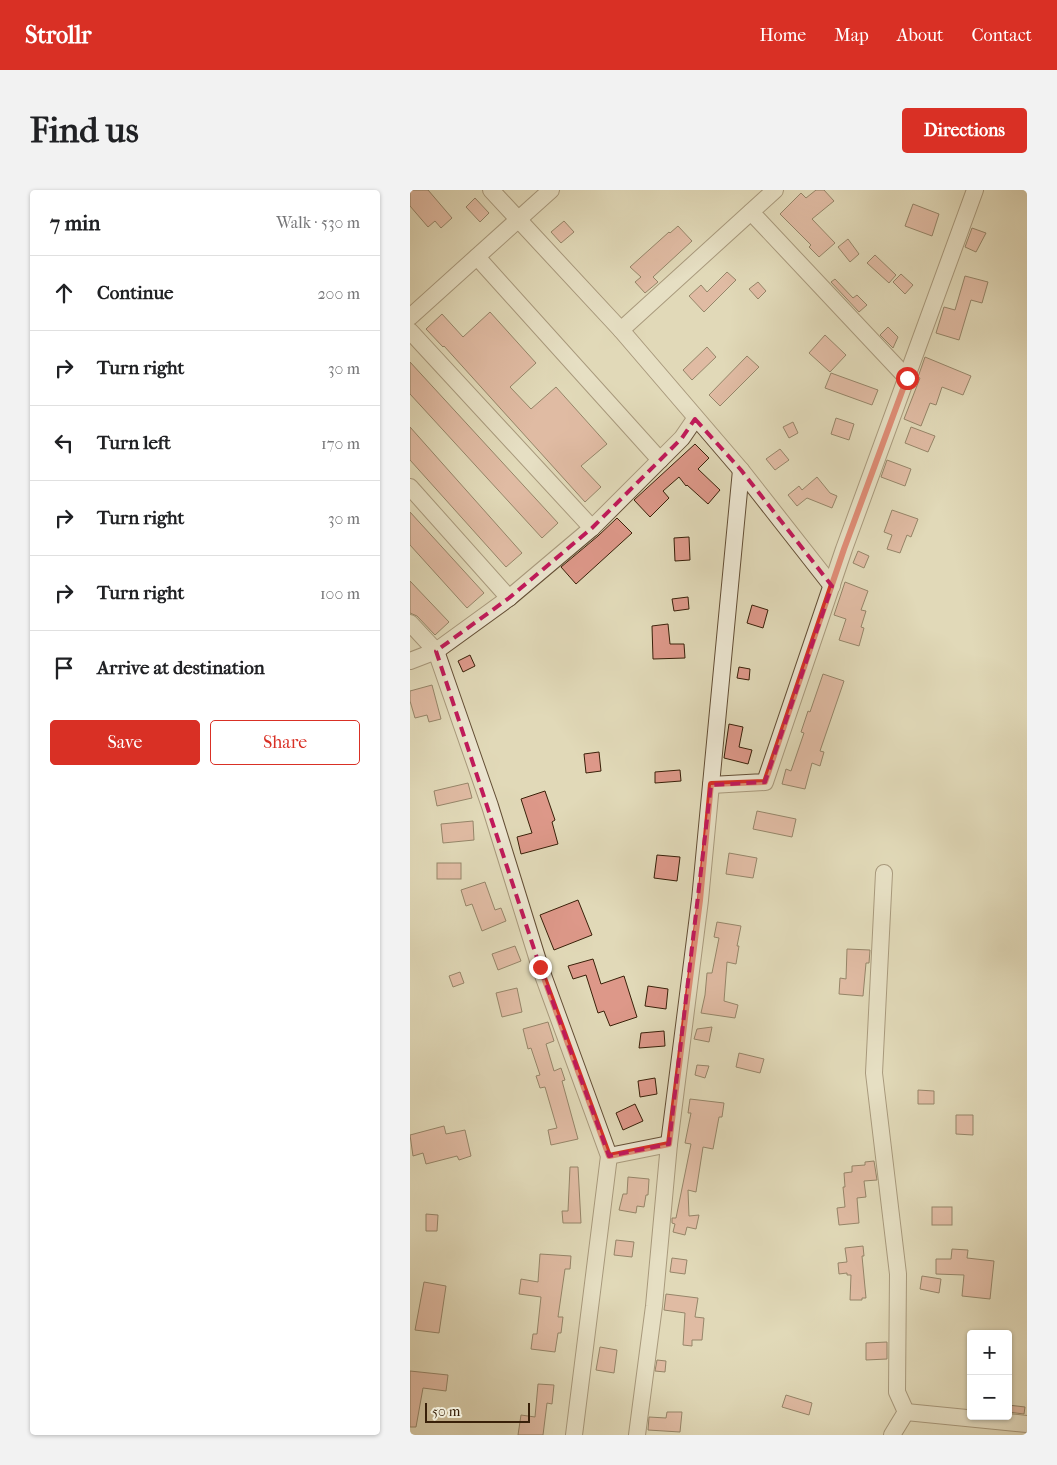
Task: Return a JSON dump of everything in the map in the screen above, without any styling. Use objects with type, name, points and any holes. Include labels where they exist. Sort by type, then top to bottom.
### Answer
[{"type":"street","points":[[491,190],[620,330],[741,470],[832,586]]},
{"type":"street","points":[[410,317],[551,190]]},
{"type":"street","points":[[620,330],[775,190]]},
{"type":"street","points":[[711,784],[765,782],[832,586],[975,190]]},
{"type":"street","points":[[751,212],[907,378]]},
{"type":"street","points":[[477,257],[660,460]]},
{"type":"street","points":[[410,331],[592,528]]},
{"type":"street","points":[[410,661],[436,651],[509,598],[592,528],[682,438],[695,418]]},
{"type":"street","points":[[637,1435],[654,1306],[669,1144],[700,900],[741,470]]},
{"type":"street","points":[[410,487],[509,598]]},
{"type":"street","points":[[410,623],[436,651],[490,806],[540,967],[609,1156],[574,1435]]},
{"type":"street","points":[[884,873],[874,1073],[898,1274],[897,1392],[906,1412]]},
{"type":"street","points":[[609,1156],[669,1144]]},
{"type":"street","points":[[906,1412],[1027,1424]]},
{"type":"street","points":[[892,1435],[906,1412]]},
{"type":"highlighted area","points":[[695,419],[741,470],[832,586],[765,782],[711,785],[669,1144],[609,1156],[540,967],[436,651],[509,598],[592,528],[682,438]]},
{"type":"building","points":[[410,190],[428,190],[452,218],[441,228],[435,221],[428,227],[410,206]]},
{"type":"building","points":[[816,190],[824,190],[834,201],[812,219],[835,243],[819,257],[809,247],[811,245],[780,214],[801,193],[806,198]]},
{"type":"building","points":[[475,198],[489,213],[480,222],[466,207]]},
{"type":"building","points":[[913,204],[939,214],[932,236],[905,226]]},
{"type":"building","points":[[564,221],[574,232],[561,243],[551,232]]},
{"type":"building","points":[[678,226],[692,241],[653,277],[658,282],[645,293],[635,282],[641,277],[630,267]]},
{"type":"building","points":[[972,228],[986,233],[976,252],[965,247]]},
{"type":"building","points":[[848,239],[859,254],[850,262],[838,247]]},
{"type":"building","points":[[875,255],[896,275],[889,283],[867,263]]},
{"type":"building","points":[[727,272],[736,280],[704,312],[689,296],[701,285],[707,292]]},
{"type":"building","points":[[901,274],[913,285],[905,294],[893,282]]},
{"type":"building","points":[[965,276],[988,282],[982,303],[971,300],[959,340],[936,333],[944,307],[955,310]]},
{"type":"building","points":[[835,279],[853,298],[857,295],[867,305],[859,312],[831,282]]},
{"type":"building","points":[[758,282],[766,291],[758,299],[749,289]]},
{"type":"building","points":[[490,312],[536,363],[510,387],[531,409],[556,387],[607,444],[581,466],[601,487],[585,502],[444,346],[426,329],[442,314],[463,337]]},
{"type":"building","points":[[888,327],[898,337],[893,348],[880,335]]},
{"type":"building","points":[[825,335],[846,355],[830,372],[809,353]]},
{"type":"building","points":[[707,347],[716,357],[692,380],[683,370]]},
{"type":"building","points":[[747,356],[759,367],[720,406],[709,395]]},
{"type":"building","points":[[925,357],[971,376],[963,395],[942,387],[936,405],[930,403],[921,426],[904,419],[920,378],[918,377]]},
{"type":"building","points":[[410,362],[558,523],[542,538],[410,394]]},
{"type":"building","points":[[831,373],[878,390],[872,405],[825,388]]},
{"type":"building","points":[[836,418],[854,424],[849,440],[831,434]]},
{"type":"building","points":[[793,422],[798,433],[789,438],[783,427]]},
{"type":"building","points":[[410,427],[522,553],[506,567],[410,460]]},
{"type":"building","points":[[911,427],[935,436],[928,452],[905,443]]},
{"type":"building","points":[[695,444],[709,458],[698,469],[720,490],[708,504],[686,486],[679,477],[663,491],[669,498],[650,517],[634,500]]},
{"type":"building","points":[[780,449],[789,460],[775,470],[766,459]]},
{"type":"building","points":[[887,460],[911,469],[905,486],[881,477]]},
{"type":"building","points":[[817,477],[830,493],[837,496],[832,508],[807,498],[797,506],[788,495],[799,486],[802,490]]},
{"type":"building","points":[[892,510],[918,519],[911,537],[907,535],[900,553],[887,549],[892,535],[884,532]]},
{"type":"building","points":[[410,512],[484,593],[467,608],[410,545]]},
{"type":"building","points":[[617,518],[632,533],[576,584],[561,567]]},
{"type":"building","points":[[689,537],[690,560],[675,561],[674,538]]},
{"type":"building","points":[[858,551],[869,556],[864,568],[853,563]]},
{"type":"building","points":[[410,581],[449,622],[435,635],[417,616],[410,613]]},
{"type":"building","points":[[845,582],[868,591],[861,610],[866,611],[861,627],[864,628],[859,646],[839,640],[846,619],[834,615]]},
{"type":"building","points":[[688,597],[689,609],[674,611],[672,599]]},
{"type":"building","points":[[752,605],[768,610],[763,628],[747,623]]},
{"type":"building","points":[[668,624],[670,644],[684,644],[685,658],[653,659],[652,626]]},
{"type":"building","points":[[470,655],[475,666],[463,672],[458,661]]},
{"type":"building","points":[[739,667],[750,669],[749,680],[737,678]]},
{"type":"building","points":[[823,674],[844,681],[820,751],[824,752],[820,766],[812,763],[805,789],[782,784],[786,769],[791,771],[804,733],[801,732]]},
{"type":"building","points":[[432,685],[441,719],[429,722],[427,715],[415,718],[410,701],[410,691]]},
{"type":"building","points":[[729,724],[743,727],[739,747],[752,750],[748,764],[724,758]]},
{"type":"building","points":[[599,752],[601,771],[586,773],[584,754]]},
{"type":"building","points":[[680,770],[681,781],[655,783],[655,772]]},
{"type":"building","points":[[468,783],[472,798],[437,806],[434,791]]},
{"type":"building","points":[[545,791],[555,820],[552,822],[558,844],[521,854],[517,837],[532,833],[521,799]]},
{"type":"building","points":[[757,811],[796,819],[792,837],[753,829]]},
{"type":"building","points":[[473,821],[474,840],[443,843],[441,824]]},
{"type":"building","points":[[729,853],[757,858],[753,878],[726,874]]},
{"type":"building","points":[[657,855],[680,857],[677,881],[654,878]]},
{"type":"building","points":[[437,863],[461,863],[461,879],[437,879]]},
{"type":"building","points":[[485,882],[495,910],[501,908],[506,921],[482,931],[472,904],[466,906],[461,890]]},
{"type":"building","points":[[578,900],[592,935],[554,950],[540,915]]},
{"type":"building","points":[[717,922],[741,926],[736,964],[727,962],[724,1001],[738,1005],[735,1018],[701,1013],[707,973],[712,973],[719,938],[714,937]]},
{"type":"building","points":[[515,946],[521,961],[498,970],[492,954]]},
{"type":"building","points":[[847,949],[870,950],[869,963],[866,963],[863,996],[839,994],[840,978],[846,979]]},
{"type":"building","points":[[593,959],[601,984],[624,976],[637,1017],[610,1026],[604,1011],[598,1013],[586,975],[573,979],[568,966]]},
{"type":"building","points":[[460,972],[464,983],[453,987],[449,976]]},
{"type":"building","points":[[648,986],[668,989],[666,1009],[645,1006]]},
{"type":"building","points":[[517,988],[522,1012],[502,1017],[496,993]]},
{"type":"building","points":[[548,1022],[554,1041],[546,1044],[554,1071],[561,1068],[565,1080],[562,1081],[578,1139],[551,1145],[548,1130],[557,1128],[545,1087],[540,1088],[536,1076],[540,1075],[531,1048],[528,1049],[523,1029]]},
{"type":"building","points":[[712,1027],[709,1042],[694,1039],[697,1029]]},
{"type":"building","points":[[664,1031],[665,1046],[639,1048],[641,1033]]},
{"type":"building","points":[[739,1053],[764,1059],[760,1073],[736,1067]]},
{"type":"building","points":[[697,1065],[709,1066],[705,1078],[695,1075]]},
{"type":"building","points":[[655,1078],[657,1094],[640,1097],[638,1081]]},
{"type":"building","points":[[918,1090],[934,1091],[934,1104],[918,1104]]},
{"type":"building","points":[[690,1099],[724,1103],[722,1117],[719,1117],[713,1149],[703,1147],[696,1192],[688,1190],[689,1216],[699,1215],[696,1229],[687,1227],[685,1235],[673,1232],[675,1224],[672,1223],[672,1218],[676,1218],[691,1144],[685,1143],[691,1113],[688,1113]]},
{"type":"building","points":[[635,1104],[643,1121],[623,1130],[616,1113]]},
{"type":"building","points":[[956,1115],[973,1115],[973,1135],[956,1134]]},
{"type":"building","points":[[444,1126],[446,1134],[465,1130],[471,1156],[459,1160],[457,1156],[426,1164],[423,1153],[413,1156],[410,1135]]},
{"type":"building","points":[[874,1161],[877,1180],[864,1181],[866,1197],[857,1198],[859,1223],[839,1225],[837,1208],[845,1207],[844,1173],[852,1172],[852,1166],[865,1165],[865,1162]]},
{"type":"building","points":[[570,1167],[578,1167],[581,1223],[563,1223],[562,1211],[568,1211]]},
{"type":"building","points":[[628,1177],[649,1179],[648,1195],[646,1195],[644,1207],[637,1206],[636,1213],[619,1210],[623,1194],[627,1194]]},
{"type":"building","points":[[932,1207],[952,1207],[952,1225],[932,1225]]},
{"type":"building","points":[[426,1214],[438,1215],[437,1231],[426,1231]]},
{"type":"building","points":[[616,1240],[634,1242],[632,1257],[614,1255]]},
{"type":"building","points":[[863,1246],[864,1256],[862,1256],[866,1298],[850,1300],[851,1275],[847,1275],[847,1273],[839,1274],[838,1263],[847,1262],[845,1248]]},
{"type":"building","points":[[952,1249],[968,1250],[967,1258],[994,1261],[990,1299],[962,1296],[964,1275],[936,1274],[936,1259],[951,1259]]},
{"type":"building","points":[[540,1254],[571,1256],[570,1269],[565,1269],[558,1317],[563,1317],[561,1333],[558,1333],[555,1352],[531,1349],[533,1334],[537,1334],[541,1297],[519,1294],[521,1279],[538,1282]]},
{"type":"building","points":[[672,1258],[687,1260],[685,1274],[670,1272]]},
{"type":"building","points":[[922,1276],[941,1279],[939,1293],[920,1289]]},
{"type":"building","points":[[424,1282],[446,1286],[439,1333],[415,1330]]},
{"type":"building","points":[[666,1294],[698,1298],[695,1317],[704,1318],[702,1340],[692,1340],[692,1346],[683,1345],[685,1313],[664,1310]]},
{"type":"building","points":[[887,1342],[887,1359],[866,1360],[866,1343]]},
{"type":"building","points":[[600,1347],[617,1350],[614,1373],[596,1370]]},
{"type":"building","points":[[657,1360],[666,1361],[665,1372],[655,1371]]},
{"type":"building","points":[[410,1371],[448,1375],[446,1391],[423,1388],[416,1427],[410,1427]]},
{"type":"building","points":[[538,1384],[554,1385],[552,1404],[547,1403],[543,1435],[518,1435],[521,1415],[535,1417]]},
{"type":"building","points":[[786,1395],[812,1403],[809,1415],[782,1407]]},
{"type":"building","points":[[1012,1405],[1025,1407],[1024,1414],[1012,1412]]},
{"type":"building","points":[[667,1412],[682,1412],[680,1432],[648,1430],[649,1417],[666,1418]]},
{"type":"route","points":[[540,967],[609,1156],[669,1144],[700,900],[711,784],[765,782],[844,549],[907,378]]}]
